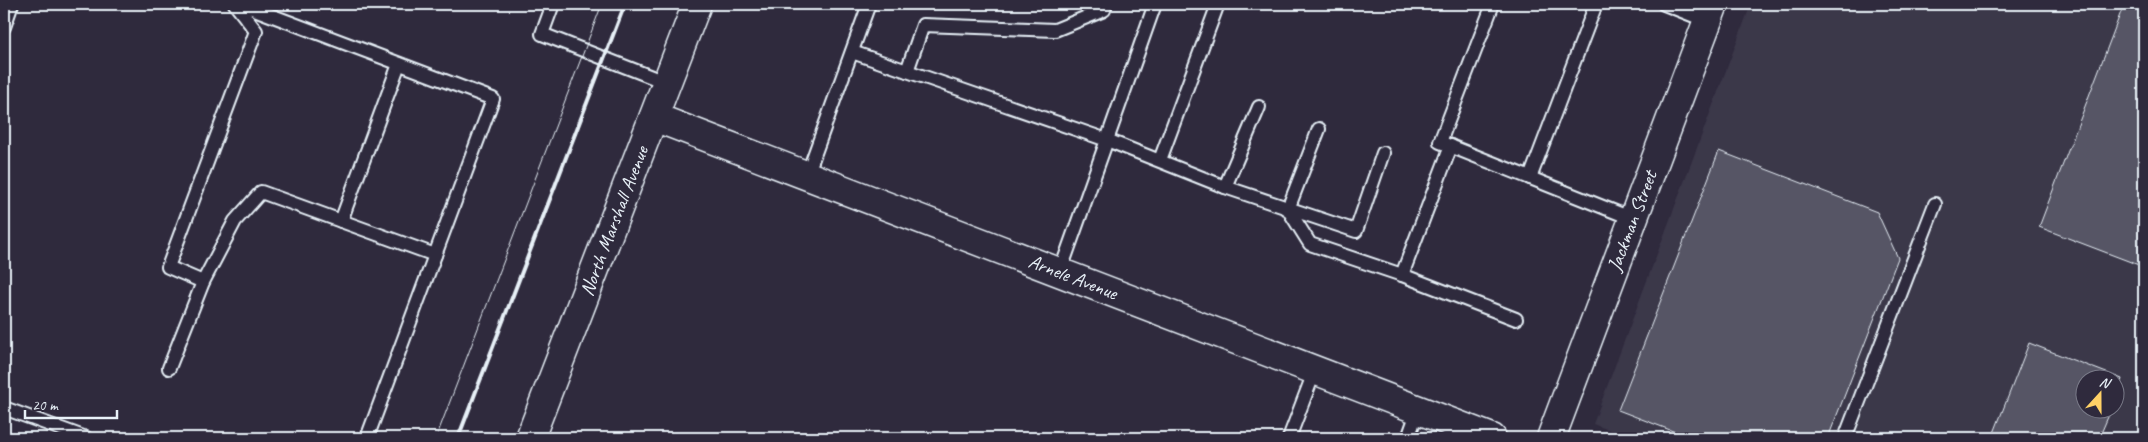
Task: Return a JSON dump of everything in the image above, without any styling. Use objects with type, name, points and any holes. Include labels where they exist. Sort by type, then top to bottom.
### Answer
[{"type":"street","name":"North Marshall Avenue","points":[[530,438],[697,4]]},
{"type":"street","name":"Jackman Street","points":[[1551,438],[1710,12]]},
{"type":"street","name":"Arnele Avenue","points":[[654,117],[1492,438]]},
{"type":"lane","points":[[4,27],[12,4]]},
{"type":"lane","points":[[203,282],[168,267],[256,31],[235,4]]},
{"type":"lane","points":[[241,4],[493,99],[367,438]]},
{"type":"lane","points":[[553,4],[542,34],[667,84]]},
{"type":"lane","points":[[807,175],[869,4]]},
{"type":"lane","points":[[906,71],[923,26],[1055,30],[1104,10],[1106,4]]},
{"type":"lane","points":[[1060,272],[1155,4]]},
{"type":"lane","points":[[1160,160],[1218,4]]},
{"type":"lane","points":[[1492,4],[1440,142],[1633,220]]},
{"type":"lane","points":[[1530,178],[1596,4]]},
{"type":"lane","points":[[1664,4],[1710,12]]},
{"type":"lane","points":[[852,52],[1107,140],[1225,187],[1356,231],[1383,153]]},
{"type":"lane","points":[[341,221],[400,64]]},
{"type":"lane","points":[[1225,187],[1259,107]]},
{"type":"lane","points":[[1288,209],[1319,129]]},
{"type":"lane","points":[[1402,276],[1451,146]]},
{"type":"lane","points":[[169,368],[203,282],[235,221],[261,192],[435,255]]},
{"type":"lane","points":[[1845,438],[1935,204]]},
{"type":"lane","points":[[1288,209],[1310,244],[1402,276],[1516,320]]},
{"type":"lane","points":[[1289,438],[1315,370]]},
{"type":"lane","points":[[4,408],[86,438]]},
{"type":"lane","points":[[1408,438],[1418,410]]},
{"type":"shaded area","points":[[1751,4],[2144,4],[2144,438],[1630,438],[1593,424]]},
{"type":"building","points":[[2124,4],[2144,4],[2144,267],[2039,227]]},
{"type":"building","points":[[1719,151],[1877,212],[1898,258],[1828,438],[1691,438],[1618,410]]},
{"type":"building","points":[[2029,343],[2099,370],[2076,370],[2076,420],[2107,420],[2099,438],[1992,438]]},
{"type":"tram line","points":[[436,438],[602,4]]},
{"type":"railway","points":[[458,438],[625,4]]}]
